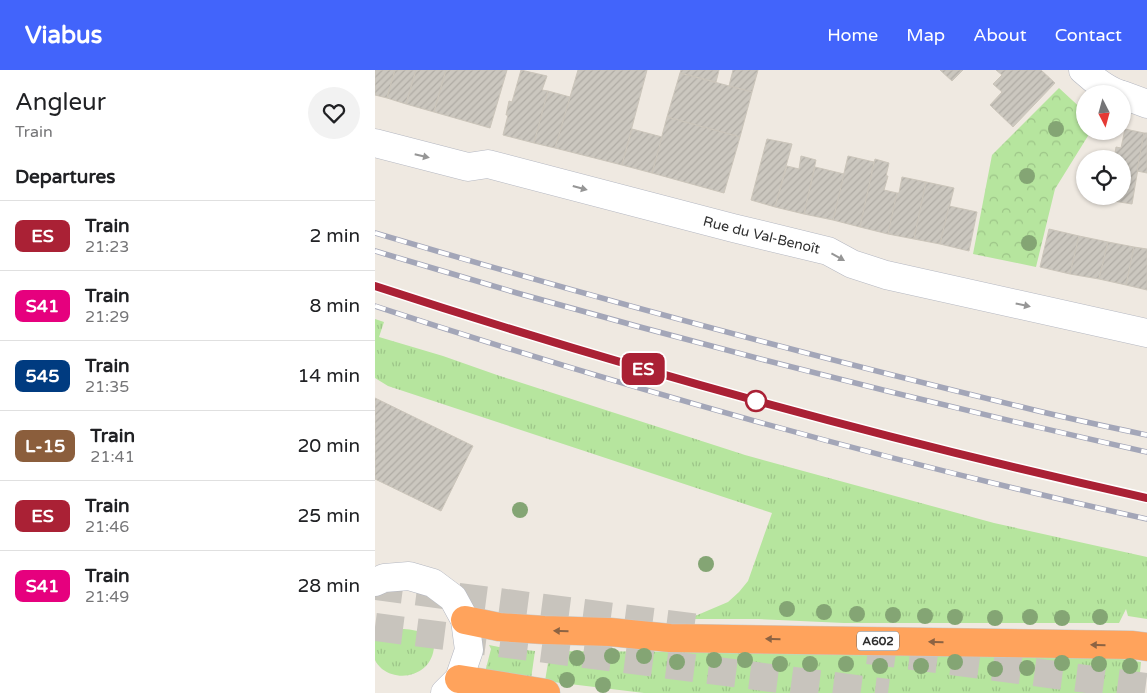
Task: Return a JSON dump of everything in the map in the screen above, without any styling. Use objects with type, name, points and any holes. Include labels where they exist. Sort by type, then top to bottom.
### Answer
[{"type":"highway","name":"A602","points":[[465,620],[499,627],[610,632],[670,638],[1133,645],[1147,647]]},
{"type":"highway","points":[[452,686],[546,693]]},
{"type":"street","points":[[1083,70],[1103,85]]},
{"type":"street","points":[[1131,98],[1147,104]]},
{"type":"street","name":"Rue du Val-Benoît","points":[[375,143],[468,167],[488,164],[828,251],[852,264],[886,275],[1147,333]]},
{"type":"street","points":[[375,582],[384,578],[409,576],[433,583],[453,598],[465,620],[469,650],[452,686]]},
{"type":"green space","points":[[1059,88],[1076,104],[1076,140],[1085,140],[1079,150],[1076,150],[1076,155],[1055,189],[1036,267],[973,254],[992,155]]},
{"type":"green space","points":[[375,319],[384,322],[379,337],[443,356],[745,455],[994,523],[1147,557],[1147,619],[1128,616],[1126,609],[1119,623],[844,623],[758,619],[688,619],[728,602],[748,581],[772,513],[388,386],[375,378]]},
{"type":"green space","points":[[375,629],[432,631],[434,644],[428,663],[415,673],[407,675],[398,676],[382,669],[375,660]]},
{"type":"green space","points":[[489,645],[535,651],[531,679],[484,676],[491,649]]},
{"type":"green space","points":[[550,651],[887,653],[1116,658],[1141,662],[1138,693],[644,693],[545,681]]},
{"type":"building","points":[[375,70],[395,70],[387,98],[375,95]]},
{"type":"building","points":[[395,70],[416,70],[406,104],[387,98]]},
{"type":"building","points":[[416,70],[446,70],[434,112],[406,104]]},
{"type":"building","points":[[446,70],[507,70],[490,128],[434,112]]},
{"type":"building","points":[[521,70],[547,76],[542,90],[548,91],[534,143],[503,135],[509,101],[512,102]]},
{"type":"building","points":[[578,70],[647,70],[622,165],[555,148]]},
{"type":"building","points":[[681,70],[719,70],[716,82],[680,73]]},
{"type":"building","points":[[733,70],[758,70],[752,92],[729,86]]},
{"type":"building","points":[[940,70],[963,70],[952,81]]},
{"type":"building","points":[[996,70],[1041,70],[1055,83],[1013,127],[990,105],[1002,92],[993,84],[1002,75]]},
{"type":"building","points":[[680,73],[752,92],[740,137],[667,117]]},
{"type":"building","points":[[548,91],[570,97],[555,148],[534,143]]},
{"type":"building","points":[[667,117],[740,137],[724,193],[652,173]]},
{"type":"building","points":[[632,129],[662,137],[652,173],[622,165]]},
{"type":"building","points":[[1131,130],[1144,133],[1132,204],[1131,150],[1116,150],[1116,147],[1121,148],[1123,140],[1131,140]]},
{"type":"building","points":[[1144,133],[1147,133],[1147,173],[1137,171]]},
{"type":"building","points":[[767,139],[792,144],[775,207],[751,200]]},
{"type":"building","points":[[801,156],[816,160],[804,214],[775,207],[787,166],[799,169]]},
{"type":"building","points":[[848,156],[874,162],[860,227],[833,220]]},
{"type":"building","points":[[875,159],[889,163],[884,190],[897,193],[888,234],[860,227]]},
{"type":"building","points":[[815,167],[844,174],[833,220],[804,214]]},
{"type":"building","points":[[902,177],[926,182],[914,239],[888,234]]},
{"type":"building","points":[[926,182],[954,188],[940,244],[914,239]]},
{"type":"building","points":[[949,206],[977,212],[969,251],[940,244]]},
{"type":"building","points":[[1049,229],[1079,236],[1070,274],[1040,267]]},
{"type":"building","points":[[1079,236],[1108,242],[1099,279],[1070,274]]},
{"type":"building","points":[[1108,242],[1134,247],[1126,285],[1099,279]]},
{"type":"building","points":[[1134,247],[1147,249],[1147,290],[1126,285]]},
{"type":"building","points":[[375,398],[473,446],[441,511],[375,479]]},
{"type":"tunnel","points":[[375,586],[699,628]]},
{"type":"tunnel","points":[[375,627],[888,693]]},
{"type":"tunnel","points":[[868,650],[1147,687]]},
{"type":"railway","points":[[375,233],[615,302],[776,345],[1034,410],[1147,435]]},
{"type":"railway","points":[[375,251],[517,293],[753,357],[910,397],[1147,452]]},
{"type":"railway","points":[[375,286],[470,317],[758,402],[952,452],[1147,498]]},
{"type":"railway","points":[[375,306],[470,337],[758,422],[952,473],[1147,519]]},
{"type":"train","name":"ES","points":[[375,286],[527,334],[758,402],[989,461],[1147,498]]}]
